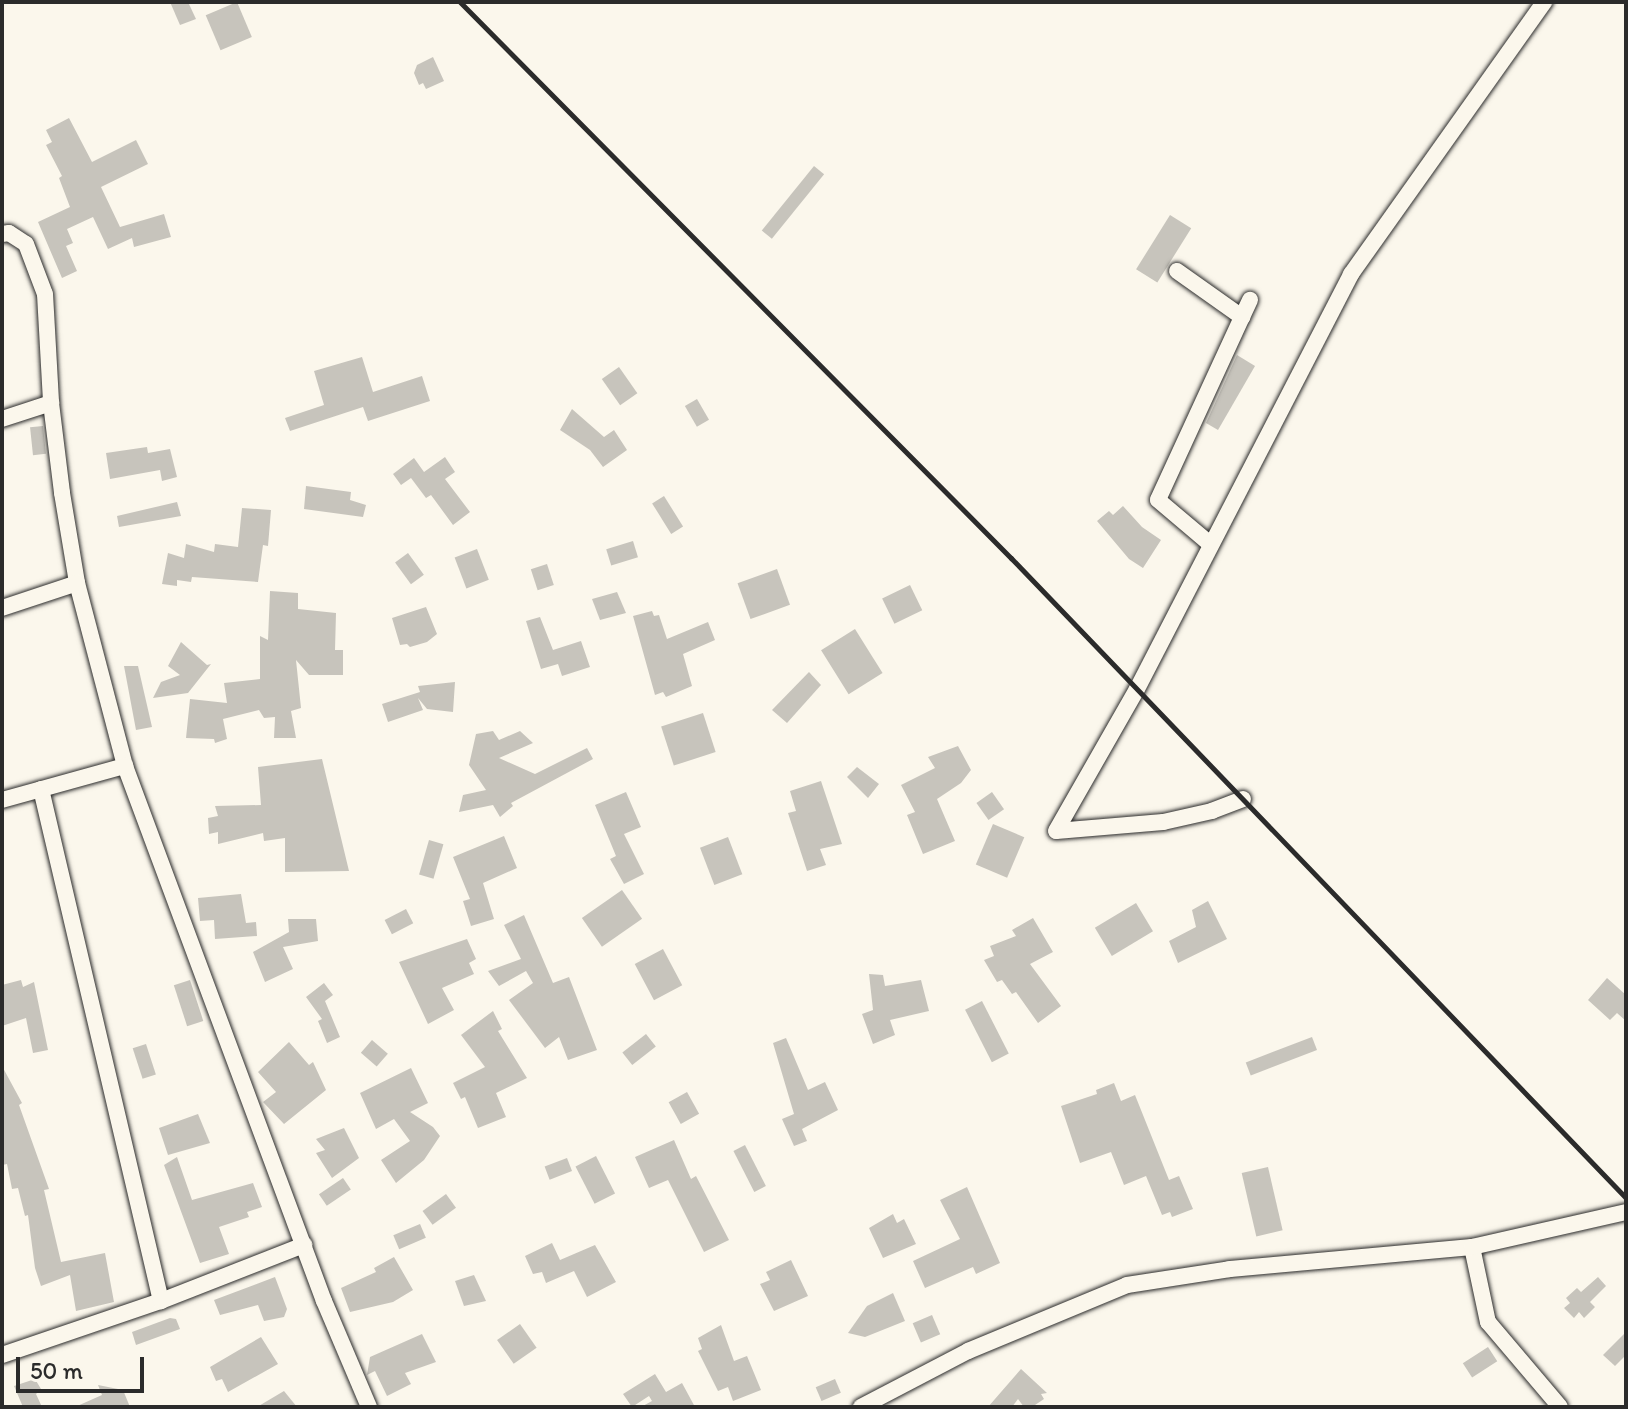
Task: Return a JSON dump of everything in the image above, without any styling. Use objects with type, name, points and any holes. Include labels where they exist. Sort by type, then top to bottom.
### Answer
[{"type":"street","points":[[1243,799],[1212,811],[1163,822],[1056,831],[1137,689],[1351,274],[1544,2]]},
{"type":"street","points":[[2,234],[9,233],[26,244],[45,294],[51,403],[77,583],[125,766],[304,1245],[369,1407]]},
{"type":"street","points":[[1177,271],[1242,317]]},
{"type":"street","points":[[1210,544],[1158,500],[1250,300]]},
{"type":"street","points":[[2,419],[51,403]]},
{"type":"street","points":[[2,608],[77,583]]},
{"type":"street","points":[[2,800],[125,766]]},
{"type":"street","points":[[41,789],[161,1301]]},
{"type":"street","points":[[861,1407],[968,1351],[1127,1285],[1230,1269],[1472,1247],[1626,1212]]},
{"type":"street","points":[[2,1355],[161,1301],[304,1245]]},
{"type":"street","points":[[1472,1247],[1488,1322],[1560,1407]]},
{"type":"building","points":[[170,2],[188,2],[196,19],[180,25]]},
{"type":"building","points":[[237,2],[252,37],[221,50],[206,15]]},
{"type":"building","points":[[433,57],[444,81],[426,89],[423,83],[419,85],[414,73],[417,65]]},
{"type":"building","points":[[69,118],[92,162],[136,140],[148,164],[101,187],[120,227],[164,214],[171,237],[134,247],[132,238],[108,249],[93,217],[67,229],[73,243],[66,246],[77,271],[62,278],[38,222],[70,207],[59,178],[62,176],[46,145],[52,142],[46,130]]},
{"type":"building","points":[[814,166],[824,174],[772,239],[762,231]]},
{"type":"building","points":[[1170,215],[1191,228],[1157,283],[1136,269]]},
{"type":"building","points":[[1237,355],[1255,366],[1218,430],[1206,423]]},
{"type":"building","points":[[362,357],[373,392],[422,376],[430,401],[368,421],[363,407],[290,431],[285,418],[324,405],[314,371]]},
{"type":"building","points":[[619,367],[637,393],[620,405],[602,379]]},
{"type":"building","points":[[697,399],[709,420],[697,427],[685,406]]},
{"type":"building","points":[[572,409],[604,437],[614,430],[627,450],[603,467],[590,450],[560,430]]},
{"type":"building","points":[[43,426],[46,454],[33,455],[30,427]]},
{"type":"building","points":[[147,447],[148,453],[170,449],[177,477],[162,481],[160,470],[110,479],[106,453]]},
{"type":"building","points":[[445,457],[455,472],[445,479],[470,512],[453,525],[431,495],[426,498],[411,478],[401,485],[393,474],[414,458],[424,472]]},
{"type":"building","points":[[306,486],[351,492],[350,500],[366,505],[363,517],[304,509]]},
{"type":"building","points":[[664,496],[683,527],[671,534],[652,503]]},
{"type":"building","points":[[177,502],[181,516],[119,527],[117,516]]},
{"type":"building","points":[[1123,506],[1142,527],[1161,540],[1143,568],[1129,559],[1097,521],[1109,511],[1113,515]]},
{"type":"building","points":[[242,508],[271,510],[268,546],[263,545],[258,582],[192,577],[191,582],[177,580],[177,586],[162,584],[168,553],[184,558],[186,544],[214,552],[215,544],[238,547]]},
{"type":"building","points":[[633,541],[638,557],[611,565],[606,549]]},
{"type":"building","points":[[477,549],[489,580],[466,588],[455,558]]},
{"type":"building","points":[[408,553],[424,575],[411,584],[395,562]]},
{"type":"building","points":[[547,564],[554,585],[538,590],[531,569]]},
{"type":"building","points":[[777,569],[790,605],[751,619],[738,583]]},
{"type":"building","points":[[910,585],[922,610],[894,624],[882,599]]},
{"type":"building","points":[[270,591],[298,593],[298,609],[336,613],[335,650],[343,650],[343,675],[309,675],[296,660],[301,708],[291,711],[296,738],[274,738],[275,717],[264,718],[259,710],[223,719],[227,739],[215,743],[214,739],[186,738],[190,699],[227,703],[224,683],[260,679],[260,636],[268,640]]},
{"type":"building","points":[[617,592],[626,613],[600,620],[592,599]]},
{"type":"building","points":[[426,607],[437,634],[427,642],[410,647],[400,645],[392,618]]},
{"type":"building","points":[[652,611],[654,616],[659,615],[667,639],[708,622],[715,640],[683,654],[692,686],[666,697],[663,692],[655,695],[633,616]]},
{"type":"building","points":[[540,617],[553,650],[581,641],[590,667],[562,676],[558,664],[541,669],[526,621]]},
{"type":"building","points":[[855,629],[883,673],[849,694],[821,650]]},
{"type":"building","points":[[181,642],[207,665],[211,664],[188,693],[153,698],[161,682],[180,675],[168,666]]},
{"type":"building","points":[[124,666],[138,666],[152,727],[136,730]]},
{"type":"building","points":[[809,672],[821,685],[787,723],[772,710]]},
{"type":"building","points":[[455,682],[453,712],[427,709],[418,698],[423,710],[388,722],[382,704],[420,692],[418,686]]},
{"type":"building","points":[[703,713],[716,752],[674,766],[661,727]]},
{"type":"building","points":[[493,731],[499,740],[520,731],[533,743],[499,758],[535,774],[587,748],[593,759],[511,803],[513,806],[500,817],[493,805],[459,812],[463,795],[486,790],[469,765],[476,734]]},
{"type":"building","points":[[958,746],[971,770],[961,783],[937,799],[955,841],[923,854],[907,815],[915,812],[901,785],[935,768],[928,757]]},
{"type":"building","points":[[322,759],[349,871],[285,872],[285,838],[264,841],[263,833],[218,844],[218,832],[209,834],[208,818],[218,816],[215,806],[261,805],[258,767]]},
{"type":"building","points":[[857,767],[879,784],[868,798],[847,777]]},
{"type":"building","points":[[821,781],[842,844],[820,849],[826,865],[807,871],[788,813],[796,811],[790,791]]},
{"type":"building","points":[[626,792],[641,827],[624,834],[644,874],[624,884],[610,859],[616,856],[595,805]]},
{"type":"building","points":[[992,792],[1004,809],[988,820],[976,803]]},
{"type":"building","points":[[993,824],[1024,837],[1007,878],[976,865]]},
{"type":"building","points":[[504,836],[517,868],[483,883],[494,919],[471,926],[463,901],[470,899],[453,857]]},
{"type":"building","points":[[728,837],[742,874],[714,885],[700,848]]},
{"type":"building","points":[[429,840],[443,844],[433,879],[419,875]]},
{"type":"building","points":[[622,890],[642,919],[602,947],[582,918]]},
{"type":"building","points":[[241,894],[246,923],[256,922],[257,936],[215,939],[214,920],[200,921],[198,898]]},
{"type":"building","points":[[1208,901],[1227,939],[1178,963],[1169,941],[1196,927],[1192,910]]},
{"type":"building","points":[[1136,903],[1153,931],[1112,956],[1095,928]]},
{"type":"building","points":[[406,909],[413,923],[392,934],[385,920]]},
{"type":"building","points":[[524,915],[553,983],[569,977],[597,1050],[568,1060],[559,1037],[545,1048],[509,1000],[533,983],[526,971],[499,986],[488,971],[521,959],[504,925]]},
{"type":"building","points":[[1033,918],[1053,952],[1030,964],[1061,1006],[1038,1023],[1016,992],[1012,994],[1002,980],[997,982],[984,960],[994,956],[990,946],[1016,936],[1012,930]]},
{"type":"building","points":[[288,919],[316,919],[318,941],[283,947],[293,969],[265,982],[253,952],[289,932]]},
{"type":"building","points":[[467,939],[476,959],[469,963],[474,974],[442,988],[454,1010],[428,1024],[399,962]]},
{"type":"building","points":[[663,949],[682,985],[654,1000],[635,964]]},
{"type":"building","points":[[869,974],[883,975],[885,986],[921,980],[929,1011],[890,1020],[895,1035],[873,1044],[862,1014],[873,1010]]},
{"type":"building","points":[[1607,978],[1626,995],[1626,1021],[1617,1013],[1610,1020],[1588,1000]]},
{"type":"building","points":[[21,980],[23,987],[34,982],[48,1050],[33,1053],[26,1018],[2,1026],[2,985]]},
{"type":"building","points":[[190,980],[203,1021],[187,1026],[174,985]]},
{"type":"building","points":[[324,983],[333,995],[325,1001],[340,1037],[327,1043],[318,1021],[322,1019],[306,997]]},
{"type":"building","points":[[982,1001],[1009,1054],[992,1062],[965,1010]]},
{"type":"building","points":[[493,1011],[502,1029],[498,1031],[527,1078],[496,1093],[506,1117],[478,1128],[465,1097],[461,1099],[453,1083],[485,1067],[461,1035]]},
{"type":"building","points":[[646,1034],[656,1047],[632,1065],[622,1052]]},
{"type":"building","points":[[1312,1037],[1317,1050],[1251,1076],[1246,1062]]},
{"type":"building","points":[[786,1038],[808,1090],[825,1082],[838,1110],[802,1129],[807,1141],[794,1146],[782,1119],[794,1114],[773,1043]]},
{"type":"building","points":[[372,1040],[388,1054],[377,1067],[361,1053]]},
{"type":"building","points":[[289,1042],[309,1065],[313,1062],[326,1090],[284,1124],[263,1102],[276,1092],[258,1072]]},
{"type":"building","points":[[146,1044],[156,1074],[143,1079],[133,1048]]},
{"type":"building","points":[[2,1066],[22,1103],[19,1105],[49,1189],[44,1190],[61,1262],[105,1253],[114,1302],[76,1311],[70,1275],[41,1286],[35,1268],[28,1215],[25,1216],[18,1188],[12,1189],[7,1164],[2,1165]]},
{"type":"building","points":[[411,1068],[428,1103],[410,1112],[433,1127],[440,1136],[424,1160],[396,1183],[381,1160],[410,1141],[394,1119],[376,1129],[360,1093]]},
{"type":"building","points":[[1114,1083],[1121,1101],[1135,1095],[1169,1180],[1179,1176],[1193,1209],[1172,1217],[1170,1212],[1162,1215],[1146,1176],[1124,1185],[1111,1152],[1080,1163],[1061,1106],[1097,1094],[1096,1090]]},
{"type":"building","points":[[687,1092],[699,1114],[681,1124],[669,1102]]},
{"type":"building","points":[[198,1114],[210,1143],[168,1155],[159,1128]]},
{"type":"building","points":[[344,1128],[359,1158],[332,1178],[316,1153],[325,1150],[316,1139]]},
{"type":"building","points":[[674,1140],[691,1179],[696,1176],[729,1240],[704,1252],[668,1180],[649,1188],[635,1157]]},
{"type":"building","points":[[745,1145],[766,1186],[754,1192],[733,1151]]},
{"type":"building","points":[[596,1156],[615,1193],[595,1204],[576,1166]]},
{"type":"building","points":[[177,1157],[192,1200],[253,1183],[262,1207],[247,1212],[249,1217],[219,1227],[229,1254],[200,1263],[164,1165]]},
{"type":"building","points":[[567,1158],[572,1171],[550,1180],[545,1167]]},
{"type":"building","points":[[1268,1167],[1283,1230],[1256,1236],[1242,1173]]},
{"type":"building","points":[[343,1178],[351,1190],[327,1206],[319,1194]]},
{"type":"building","points":[[967,1187],[1000,1263],[976,1274],[973,1267],[925,1288],[913,1261],[960,1239],[940,1200]]},
{"type":"building","points":[[446,1194],[456,1208],[433,1225],[423,1211]]},
{"type":"building","points":[[893,1214],[897,1223],[904,1219],[916,1244],[883,1258],[869,1228]]},
{"type":"building","points":[[420,1224],[426,1238],[399,1249],[393,1235]]},
{"type":"building","points":[[552,1243],[560,1260],[595,1245],[616,1282],[587,1297],[574,1271],[546,1283],[542,1272],[533,1274],[525,1256]]},
{"type":"building","points":[[394,1257],[413,1290],[393,1302],[350,1312],[341,1288],[376,1272],[374,1268]]},
{"type":"building","points":[[791,1260],[808,1296],[774,1311],[760,1284],[770,1280],[766,1272]]},
{"type":"building","points":[[474,1275],[486,1301],[464,1306],[455,1281]]},
{"type":"building","points":[[275,1277],[287,1309],[284,1317],[264,1321],[258,1305],[220,1315],[214,1300]]},
{"type":"building","points":[[1598,1277],[1606,1286],[1590,1302],[1595,1307],[1584,1318],[1579,1312],[1574,1318],[1564,1308],[1570,1303],[1566,1298],[1577,1288],[1581,1292]]},
{"type":"building","points":[[893,1293],[905,1321],[865,1337],[848,1333],[867,1306]]},
{"type":"building","points":[[932,1315],[940,1334],[921,1343],[913,1323]]},
{"type":"building","points":[[170,1318],[176,1319],[180,1329],[136,1345],[132,1332]]},
{"type":"building","points":[[520,1324],[537,1348],[514,1364],[497,1340]]},
{"type":"building","points":[[721,1325],[734,1361],[747,1356],[761,1390],[733,1401],[728,1387],[718,1391],[698,1351],[702,1349],[698,1338]]},
{"type":"building","points":[[1626,1332],[1626,1355],[1615,1366],[1603,1355]]},
{"type":"building","points":[[422,1334],[436,1362],[405,1373],[411,1384],[387,1396],[375,1371],[367,1375],[370,1357]]},
{"type":"building","points":[[261,1337],[278,1364],[228,1392],[222,1379],[216,1381],[210,1367]]},
{"type":"building","points":[[1488,1347],[1497,1361],[1472,1378],[1463,1363]]},
{"type":"building","points":[[1021,1369],[1047,1393],[1041,1394],[1044,1399],[1032,1407],[1024,1407],[1018,1399],[1012,1407],[988,1407]]},
{"type":"building","points":[[655,1374],[666,1392],[682,1383],[695,1407],[641,1407],[652,1401],[649,1396],[632,1407],[623,1394]]},
{"type":"building","points":[[35,1379],[41,1389],[36,1394],[42,1407],[23,1407],[14,1386]]},
{"type":"building","points":[[835,1379],[841,1393],[822,1401],[816,1387]]},
{"type":"building","points":[[98,1385],[123,1390],[130,1407],[75,1407],[102,1395]]},
{"type":"building","points":[[284,1391],[297,1407],[257,1407]]},
{"type":"railway","points":[[460,2],[1011,558],[1626,1198]]}]
